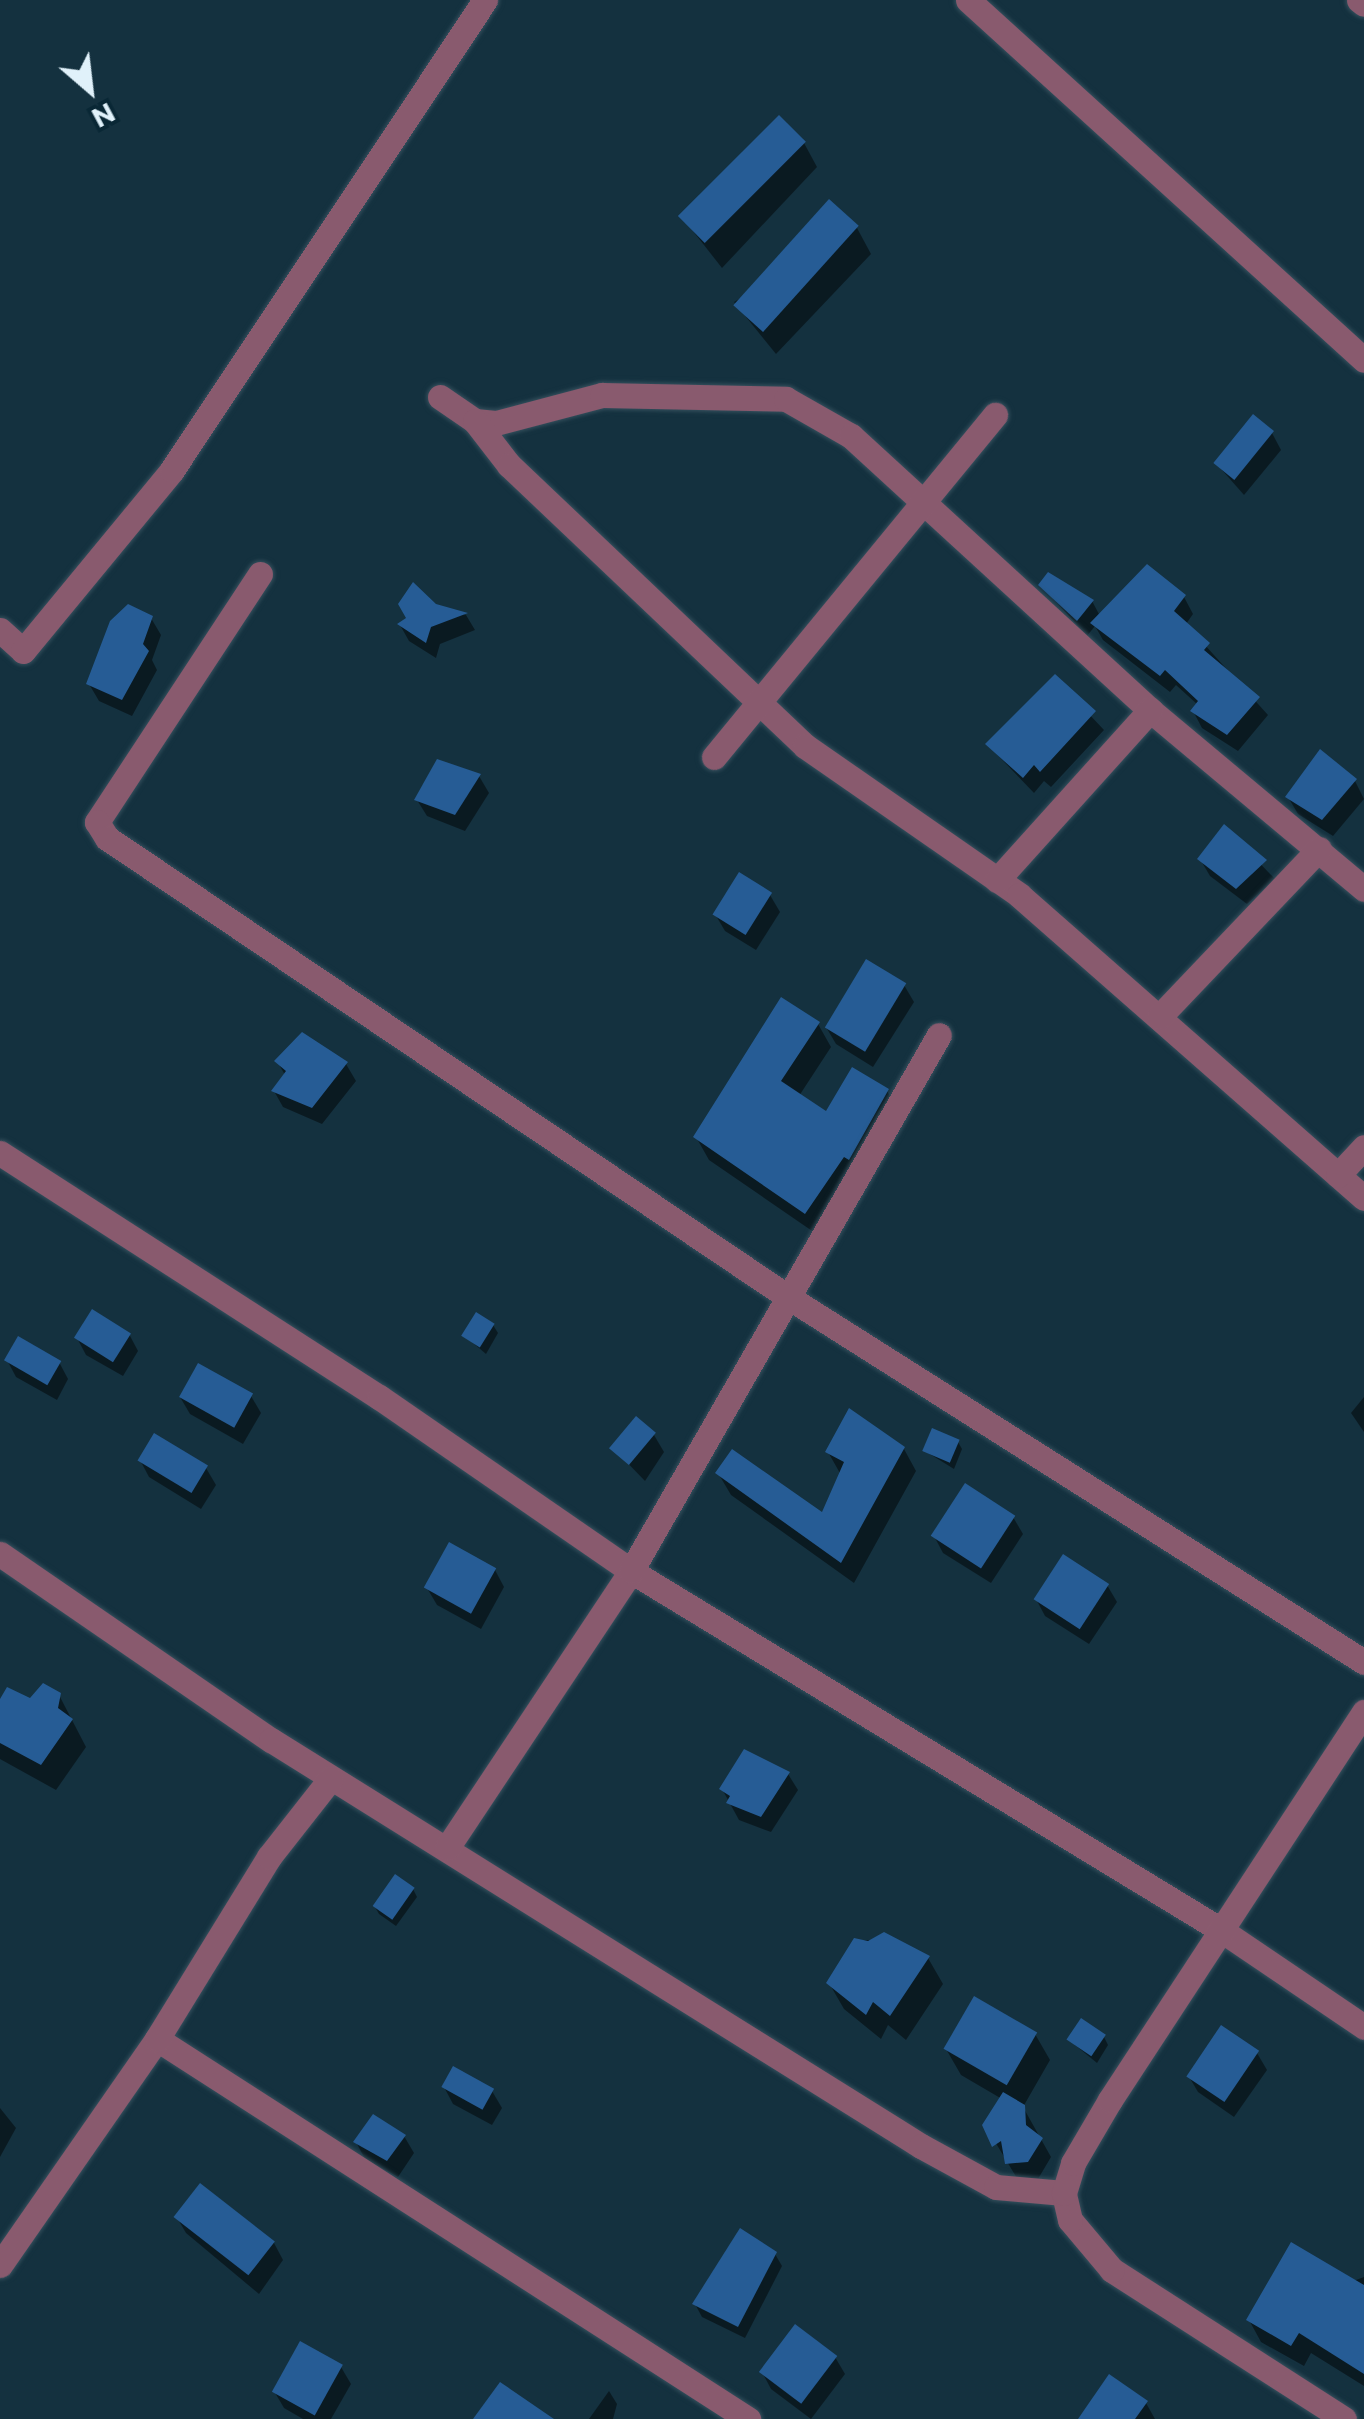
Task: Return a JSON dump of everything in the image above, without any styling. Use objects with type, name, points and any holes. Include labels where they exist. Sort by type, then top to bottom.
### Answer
[{"type":"street","points":[[0,630],[23,651],[172,470],[485,0]]},
{"type":"street","points":[[968,0],[1364,360]]},
{"type":"street","points":[[475,421],[496,423],[602,395],[786,399],[850,436],[1150,710],[1364,889]]},
{"type":"street","points":[[440,397],[475,421],[509,465],[806,746],[997,880],[1364,1198]]},
{"type":"street","points":[[714,756],[995,415]]},
{"type":"street","points":[[260,574],[98,822],[107,838],[788,1297],[1364,1662]]},
{"type":"street","points":[[997,880],[1150,710]]},
{"type":"street","points":[[1158,1017],[1319,849]]},
{"type":"street","points":[[447,1848],[631,1572],[939,1035]]},
{"type":"street","points":[[1338,1175],[1364,1146]]},
{"type":"street","points":[[0,1153],[380,1397],[631,1572],[1221,1930],[1364,2027]]},
{"type":"street","points":[[0,1554],[331,1778],[921,2146],[996,2186],[1064,2193]]},
{"type":"street","points":[[1344,2419],[1310,2409],[1112,2270],[1070,2220],[1064,2193],[1073,2163],[1110,2100],[1364,1712]]},
{"type":"street","points":[[0,2265],[157,2039],[268,1857],[331,1778]]},
{"type":"street","points":[[157,2039],[748,2419]]},
{"type":"building","points":[[779,115],[806,142],[705,243],[678,216]]},
{"type":"building","points":[[829,199],[859,226],[763,332],[733,305]]},
{"type":"building","points":[[1253,414],[1274,431],[1234,480],[1213,463]]},
{"type":"building","points":[[1147,564],[1186,595],[1174,611],[1210,643],[1204,650],[1260,697],[1227,735],[1190,711],[1198,701],[1165,670],[1160,676],[1090,623]]},
{"type":"building","points":[[1048,572],[1094,600],[1077,621],[1038,585]]},
{"type":"building","points":[[413,582],[436,604],[468,613],[431,627],[426,643],[397,624],[406,618],[398,604]]},
{"type":"building","points":[[128,604],[153,616],[143,644],[149,651],[122,700],[86,684],[110,621]]},
{"type":"building","points":[[1055,674],[1096,711],[1040,772],[1034,765],[1023,778],[985,744]]},
{"type":"building","points":[[1320,749],[1357,779],[1322,820],[1285,797]]},
{"type":"building","points":[[437,759],[481,774],[455,815],[414,800]]},
{"type":"building","points":[[1224,824],[1267,860],[1236,889],[1197,859]]},
{"type":"building","points":[[739,872],[772,893],[746,935],[713,914]]},
{"type":"building","points":[[866,959],[906,983],[865,1052],[825,1028]]},
{"type":"building","points":[[781,997],[820,1022],[781,1081],[826,1111],[852,1067],[889,1089],[849,1160],[844,1157],[805,1214],[693,1137]]},
{"type":"building","points":[[302,1032],[348,1062],[312,1108],[271,1091],[286,1071],[274,1061]]},
{"type":"building","points":[[92,1309],[131,1333],[113,1362],[74,1338]]},
{"type":"building","points":[[476,1312],[495,1324],[480,1347],[461,1336]]},
{"type":"building","points":[[18,1336],[61,1361],[47,1385],[4,1360]]},
{"type":"building","points":[[198,1363],[253,1394],[234,1428],[179,1397]]},
{"type":"building","points":[[849,1408],[905,1447],[841,1563],[715,1473],[732,1449],[822,1512],[844,1462],[825,1452]]},
{"type":"building","points":[[636,1416],[656,1433],[629,1465],[609,1448]]},
{"type":"building","points":[[932,1428],[960,1440],[950,1463],[922,1451]]},
{"type":"building","points":[[154,1433],[208,1465],[192,1493],[138,1460]]},
{"type":"building","points":[[965,1483],[1015,1516],[981,1569],[931,1536]]},
{"type":"building","points":[[449,1542],[496,1568],[471,1614],[424,1587]]},
{"type":"building","points":[[1063,1554],[1109,1584],[1080,1629],[1034,1599]]},
{"type":"building","points":[[43,1683],[61,1693],[58,1708],[73,1719],[41,1765],[0,1743],[0,1699],[7,1687],[30,1698]]},
{"type":"building","points":[[744,1749],[790,1772],[761,1817],[726,1803],[730,1796],[719,1789]]},
{"type":"building","points":[[395,1874],[415,1888],[392,1920],[373,1906]]},
{"type":"building","points":[[884,1932],[930,1956],[890,2016],[873,2002],[866,2015],[826,1983],[854,1938],[868,1941]]},
{"type":"building","points":[[974,1996],[1037,2032],[1007,2085],[944,2049]]},
{"type":"building","points":[[1081,2018],[1106,2035],[1091,2056],[1066,2040]]},
{"type":"building","points":[[1221,2025],[1259,2051],[1224,2102],[1186,2076]]},
{"type":"building","points":[[453,2066],[494,2089],[482,2110],[441,2087]]},
{"type":"building","points":[[1003,2092],[1025,2105],[1026,2125],[1043,2138],[1028,2162],[1005,2164],[1001,2141],[992,2147],[982,2125]]},
{"type":"building","points":[[373,2114],[406,2135],[387,2161],[353,2142]]},
{"type":"building","points":[[200,2183],[275,2241],[248,2275],[174,2217]]},
{"type":"building","points":[[740,2228],[777,2252],[738,2327],[692,2304]]},
{"type":"building","points":[[1291,2242],[1364,2285],[1364,2374],[1299,2333],[1291,2346],[1246,2320]]},
{"type":"building","points":[[795,2324],[837,2356],[801,2404],[759,2372]]},
{"type":"building","points":[[300,2341],[343,2365],[315,2415],[272,2392]]},
{"type":"building","points":[[1109,2374],[1148,2401],[1135,2419],[1078,2419]]},
{"type":"building","points":[[500,2382],[554,2419],[473,2419]]}]
